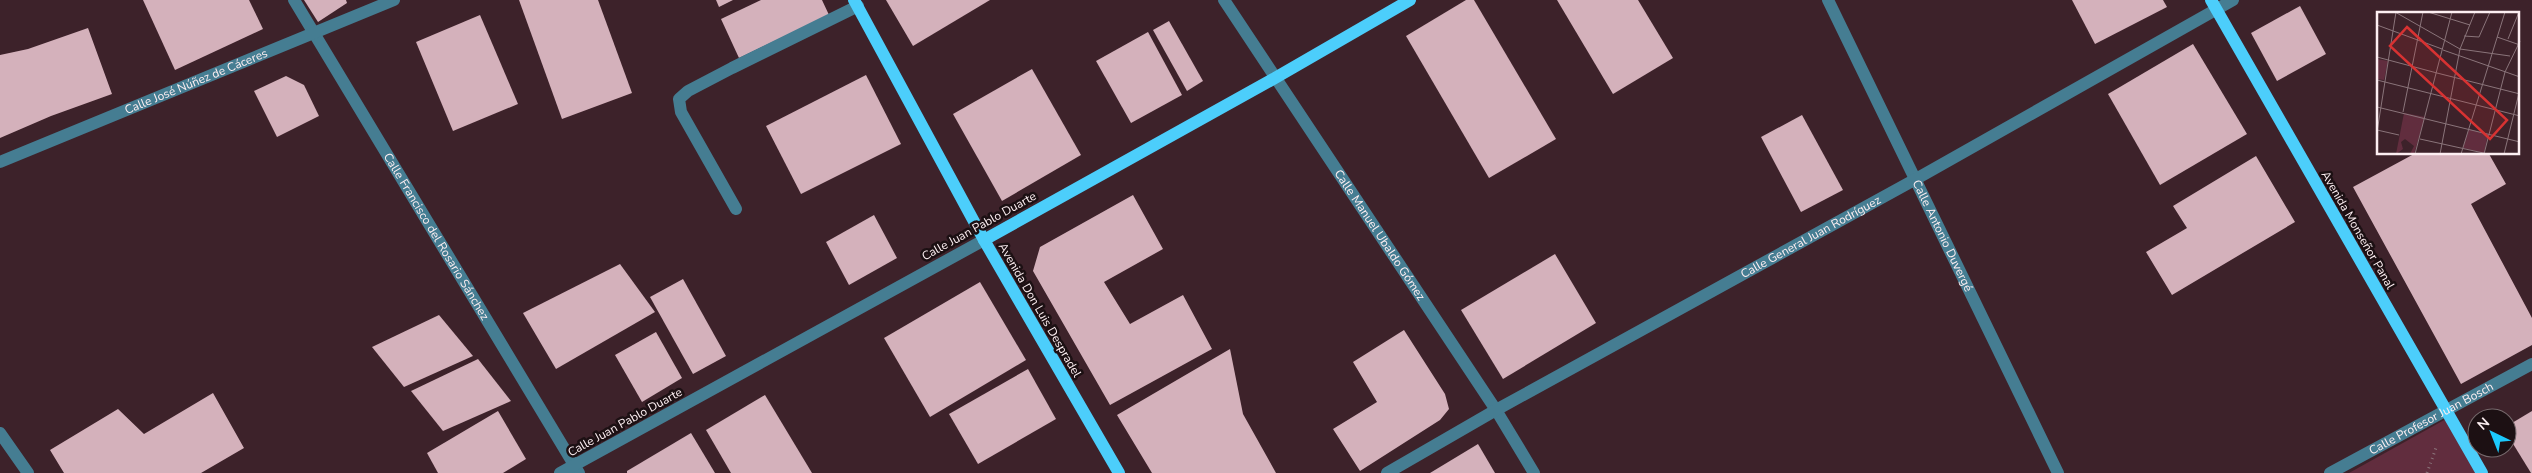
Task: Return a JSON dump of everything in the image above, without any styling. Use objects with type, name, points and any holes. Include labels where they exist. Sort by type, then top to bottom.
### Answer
[{"type":"main road","name":"Calle Juan Pablo Duarte","points":[[984,240],[1275,78],[1410,0]]},
{"type":"main road","name":"Avenida Don Luis Despradel","points":[[856,3],[984,240],[1119,473]]},
{"type":"main road","name":"Avenida Monseñor Panal","points":[[2213,5],[2482,473]]},
{"type":"street","name":"Calle Francisco del Rosario Sánchez","points":[[294,0],[576,469]]},
{"type":"street","name":"Calle José Núñez de Cáceres","points":[[0,162],[394,0]]},
{"type":"street","name":"Calle Manuel Ubaldo Gómez","points":[[1224,0],[1496,410],[1534,473]]},
{"type":"street","name":"Calle Antonio Duvergé","points":[[1828,0],[2058,473]]},
{"type":"street","name":"Calle General Juan Rodríguez","points":[[1387,473],[1496,410],[1916,179],[2213,5],[2233,0]]},
{"type":"street","points":[[736,209],[681,112],[680,99],[688,91],[856,3]]},
{"type":"street","name":"Calle Juan Pablo Duarte","points":[[560,473],[576,469],[984,240]]},
{"type":"street","name":"Calle Profesor Juan Bosch","points":[[2330,473],[2532,364]]},
{"type":"street","points":[[0,433],[28,473]]},
{"type":"shaded area","points":[[2446,419],[2477,473],[2349,473]]},
{"type":"building","points":[[143,0],[249,0],[263,29],[175,70]]},
{"type":"building","points":[[304,0],[346,0],[347,3],[318,22]]},
{"type":"building","points":[[519,0],[598,0],[632,93],[562,119]]},
{"type":"building","points":[[716,0],[733,0],[719,7]]},
{"type":"building","points":[[761,0],[822,0],[829,15],[739,58],[721,19]]},
{"type":"building","points":[[886,0],[990,0],[913,46]]},
{"type":"building","points":[[1466,0],[1474,0],[1556,139],[1489,178],[1406,36]]},
{"type":"building","points":[[1557,0],[1638,0],[1673,58],[1613,94]]},
{"type":"building","points":[[2072,0],[2163,0],[2167,7],[2095,44]]},
{"type":"building","points":[[2300,6],[2326,54],[2277,81],[2251,33]]},
{"type":"building","points":[[480,15],[518,104],[453,131],[416,42]]},
{"type":"building","points":[[1169,21],[1203,81],[1187,91],[1153,30]]},
{"type":"building","points":[[88,28],[112,94],[51,116],[0,138],[0,55],[28,49]]},
{"type":"building","points":[[1148,32],[1182,95],[1131,123],[1096,61]]},
{"type":"building","points":[[2193,44],[2247,134],[2160,185],[2108,94]]},
{"type":"building","points":[[1032,69],[1081,155],[1002,201],[953,114]]},
{"type":"building","points":[[866,75],[901,144],[801,194],[766,126]]},
{"type":"building","points":[[286,76],[304,85],[319,116],[277,137],[254,91]]},
{"type":"building","points":[[1802,115],[1843,190],[1801,212],[1761,137]]},
{"type":"building","points":[[2412,155],[2490,155],[2506,184],[2471,204],[2532,318],[2532,345],[2461,384],[2353,187]]},
{"type":"building","points":[[2256,156],[2295,222],[2172,295],[2146,252],[2187,228],[2173,206]]},
{"type":"building","points":[[1133,195],[1163,249],[1104,282],[1130,324],[1183,295],[1212,349],[1110,405],[1033,271],[1040,247]]},
{"type":"building","points":[[874,215],[897,258],[849,285],[826,242]]},
{"type":"building","points":[[1555,254],[1596,323],[1503,379],[1461,310]]},
{"type":"building","points":[[620,264],[655,312],[556,369],[523,313]]},
{"type":"building","points":[[683,279],[726,356],[693,374],[650,297]]},
{"type":"building","points":[[980,282],[1026,360],[930,417],[884,338]]},
{"type":"building","points":[[439,315],[473,356],[404,387],[372,347]]},
{"type":"building","points":[[1404,330],[1445,394],[1449,409],[1440,420],[1360,471],[1333,429],[1377,402],[1353,362]]},
{"type":"building","points":[[656,332],[682,378],[642,402],[615,355]]},
{"type":"building","points":[[1230,349],[1243,414],[1276,473],[1152,473],[1117,415]]},
{"type":"building","points":[[478,359],[511,401],[443,431],[411,391]]},
{"type":"building","points":[[1028,369],[1056,419],[978,464],[949,414]]},
{"type":"building","points":[[213,393],[244,448],[201,473],[64,473],[50,450],[118,409],[144,434]]},
{"type":"building","points":[[765,395],[812,473],[731,473],[706,430]]},
{"type":"building","points":[[498,411],[526,459],[503,473],[438,473],[427,453]]},
{"type":"building","points":[[2532,411],[2532,473],[2517,450],[2517,420]]},
{"type":"building","points":[[691,433],[715,473],[627,473],[627,471]]},
{"type":"building","points":[[1478,444],[1495,473],[1430,473]]}]
